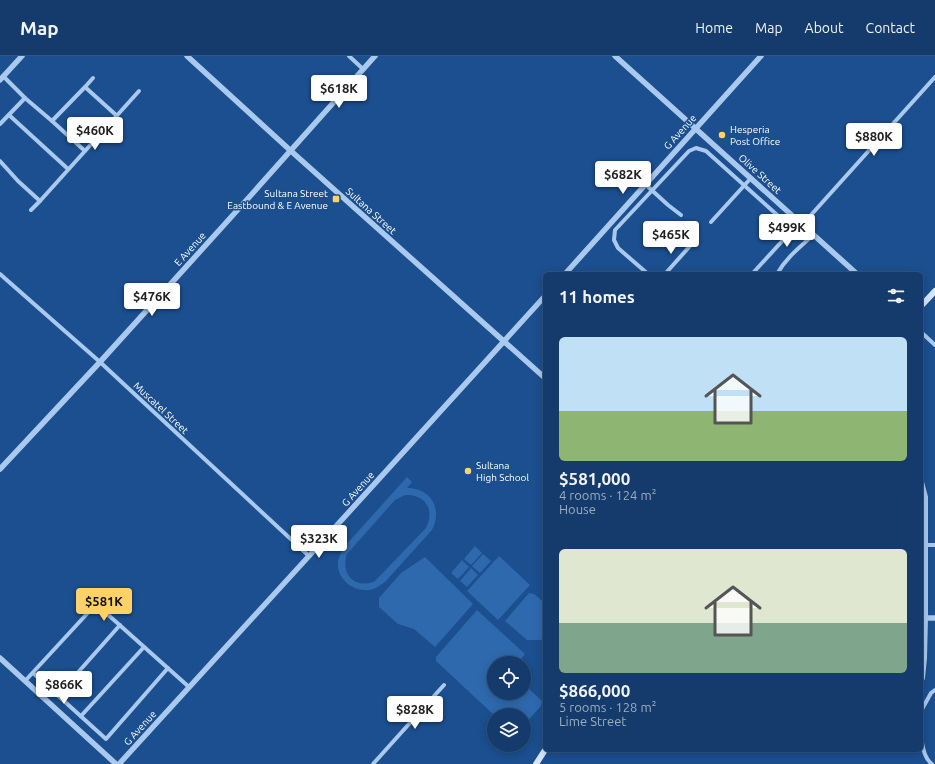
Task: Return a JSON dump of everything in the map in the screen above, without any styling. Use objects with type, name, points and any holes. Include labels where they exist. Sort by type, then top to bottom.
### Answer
[{"type":"main road","points":[[923,304],[935,290]]},
{"type":"main road","points":[[536,764],[544,752]]},
{"type":"street","points":[[22,56],[1,78],[85,151]]},
{"type":"street","name":"Sultana Street","points":[[186,56],[543,376]]},
{"type":"street","points":[[349,56],[363,69]]},
{"type":"street","name":"E Avenue","points":[[1,468],[100,362],[375,56]]},
{"type":"street","name":"Olive Street","points":[[615,56],[855,272]]},
{"type":"street","name":"G Avenue","points":[[567,272],[760,56]]},
{"type":"street","points":[[802,225],[935,77]]},
{"type":"street","points":[[52,122],[93,78]]},
{"type":"street","points":[[85,87],[116,115]]},
{"type":"street","points":[[31,210],[139,91]]},
{"type":"street","points":[[0,124],[25,98]]},
{"type":"street","points":[[9,115],[68,170]]},
{"type":"street","points":[[646,272],[618,248],[614,240],[616,230],[689,151],[696,148],[706,151],[785,222],[787,233],[785,238],[754,272]]},
{"type":"street","points":[[0,161],[18,181],[40,200]]},
{"type":"street","points":[[711,222],[751,178]]},
{"type":"street","points":[[645,184],[681,215]]},
{"type":"street","points":[[778,272],[782,265],[795,251],[813,235]]},
{"type":"street","points":[[667,272],[690,246]]},
{"type":"street","name":"Muscatel Street","points":[[0,274],[100,362],[309,556]]},
{"type":"street","name":"G Avenue","points":[[118,764],[543,298]]},
{"type":"street","points":[[923,334],[935,345]]},
{"type":"street","points":[[923,486],[926,497],[923,545],[925,658],[923,678]]},
{"type":"street","points":[[923,545],[935,545]]},
{"type":"street","points":[[25,682],[96,604],[189,687]]},
{"type":"street","points":[[924,618],[935,618]]},
{"type":"street","points":[[58,695],[120,625]]},
{"type":"street","points":[[81,716],[144,647]]},
{"type":"street","points":[[0,658],[118,764]]},
{"type":"street","points":[[33,673],[106,739],[168,668]]},
{"type":"street","points":[[373,764],[444,685]]},
{"type":"street","points":[[923,707],[931,693],[935,690]]},
{"type":"street","points":[[923,747],[929,762],[932,764]]},
{"type":"shaded area","points":[[407,477],[412,482],[407,488],[423,492],[433,501],[436,515],[432,530],[385,582],[376,588],[371,590],[359,589],[354,588],[345,582],[339,572],[338,567],[338,561],[344,547]],"holes":[[[405,495],[418,497],[427,504],[429,509],[429,521],[426,528],[375,581],[368,583],[356,582],[348,574],[346,568],[345,561],[347,554],[395,500]]]},
{"type":"shaded area","points":[[475,546],[482,553],[471,565],[464,559]]},
{"type":"shaded area","points":[[483,554],[491,561],[480,573],[472,566]]},
{"type":"shaded area","points":[[499,556],[530,585],[498,620],[467,591]]},
{"type":"shaded area","points":[[425,557],[473,604],[435,647],[414,629],[398,624],[379,607],[379,598],[401,573]]},
{"type":"shaded area","points":[[462,560],[469,567],[458,579],[451,573]]},
{"type":"shaded area","points":[[471,568],[478,575],[467,587],[460,581]]},
{"type":"shaded area","points":[[529,593],[534,594],[543,601],[543,638],[541,640],[527,640],[505,621]]},
{"type":"shaded area","points":[[477,610],[525,654],[523,656],[487,656],[487,700],[531,700],[531,691],[542,701],[541,706],[531,717],[531,708],[487,708],[436,661],[436,657]]},
{"type":"place","name":"Hesperia Post Office","points":[[722,135]]},
{"type":"place","name":"Sultana Street Eastbound & E Avenue","points":[[336,199]]},
{"type":"place","name":"Sultana High School","points":[[468,471]]}]
